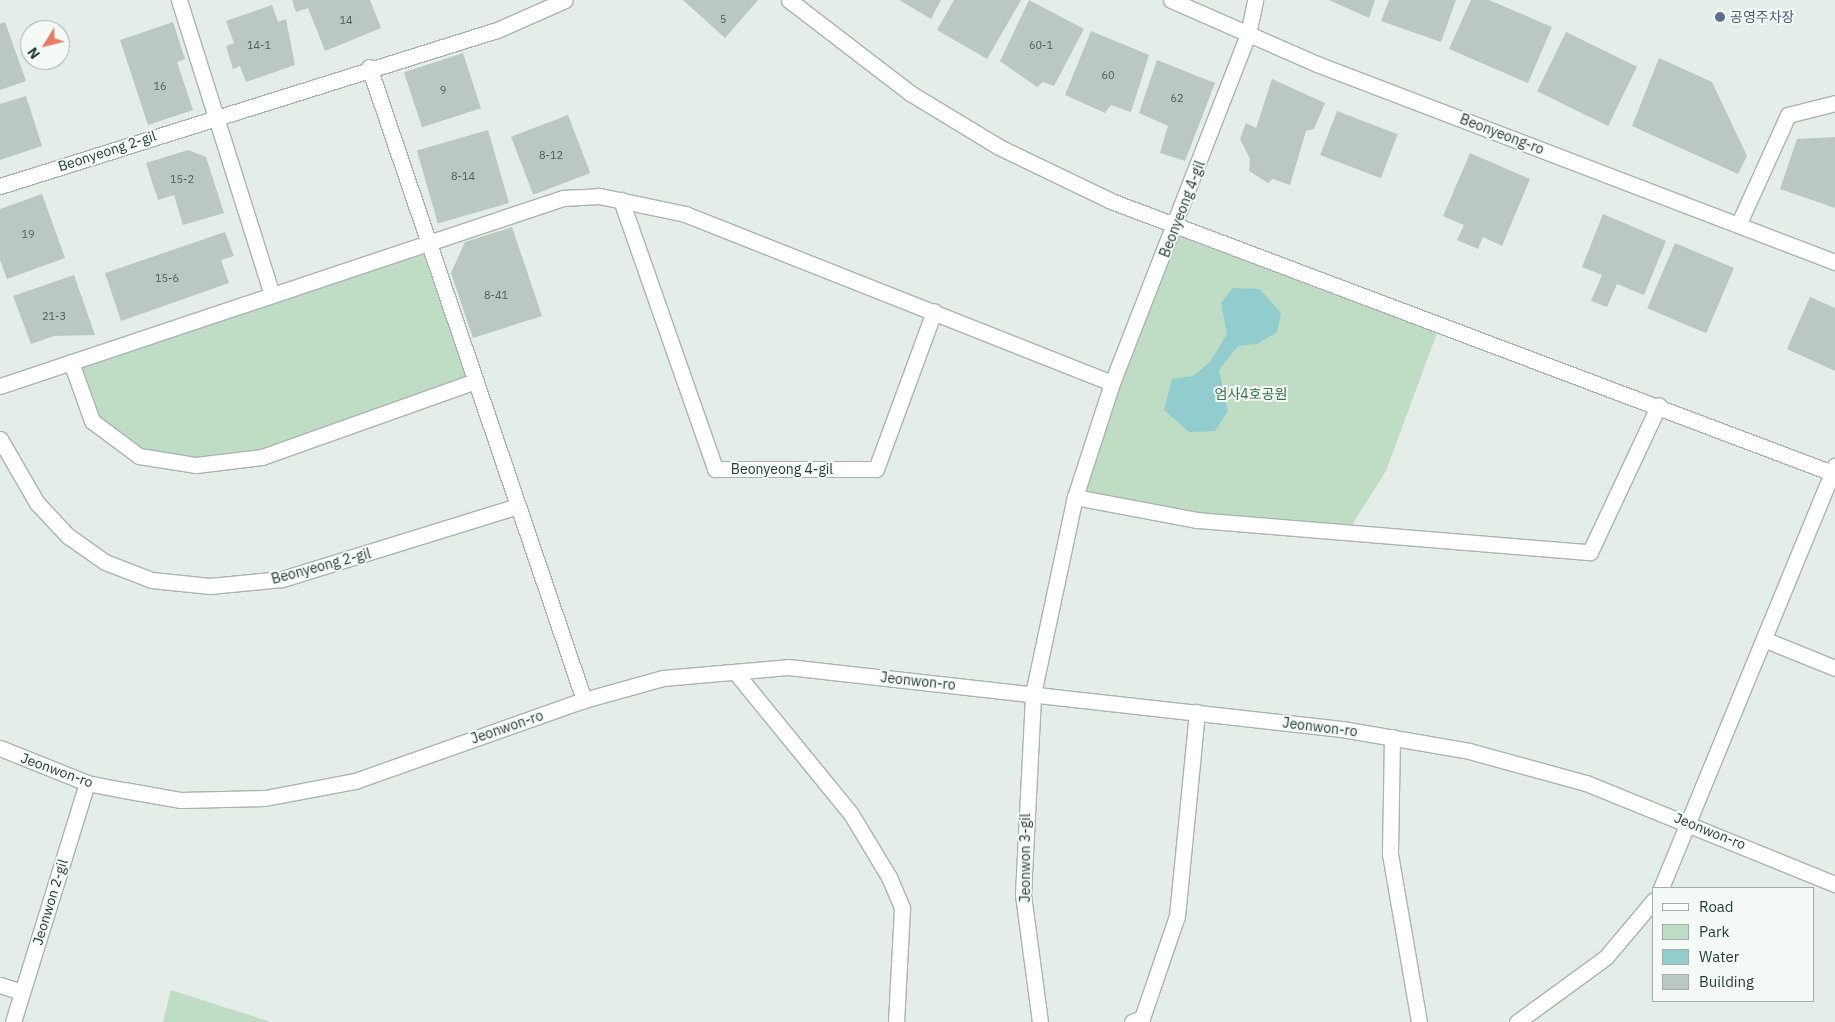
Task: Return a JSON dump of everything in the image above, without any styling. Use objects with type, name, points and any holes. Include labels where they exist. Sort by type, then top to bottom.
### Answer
[{"type":"street","points":[[179,0],[272,296]]},
{"type":"street","name":"Beonyeong 2-gil","points":[[0,186],[369,67],[497,30],[565,0]]},
{"type":"street","points":[[789,0],[910,93],[999,147],[1111,201],[1834,470],[1766,640],[1661,887]]},
{"type":"street","name":"Beonyeong-ro","points":[[1171,0],[1248,34],[1739,223],[1835,262]]},
{"type":"street","name":"Beonyeong 4-gil","points":[[1033,694],[1075,497],[1112,383],[1177,225],[1248,34],[1255,0]]},
{"type":"street","points":[[369,67],[584,700]]},
{"type":"street","points":[[1739,223],[1788,115],[1835,103]]},
{"type":"street","points":[[0,386],[564,198],[620,200],[686,214],[1112,383]]},
{"type":"street","name":"Beonyeong 4-gil","points":[[620,200],[715,469],[876,468],[934,311]]},
{"type":"street","points":[[71,362],[92,421],[139,456],[196,465],[262,457],[476,381]]},
{"type":"street","points":[[1075,497],[1197,520],[1590,552],[1659,405]]},
{"type":"street","name":"Beonyeong 2-gil","points":[[0,439],[37,504],[68,536],[105,562],[152,580],[210,586],[282,579],[518,506]]},
{"type":"street","points":[[1766,640],[1835,668]]},
{"type":"street","name":"Jeonwon-ro","points":[[0,748],[87,783],[181,800],[265,798],[355,781],[584,700],[663,678],[788,667],[1197,712],[1392,737],[1469,751],[1586,783],[1690,822],[1835,884]]},
{"type":"street","points":[[736,673],[851,814],[889,877],[902,908],[896,1022]]},
{"type":"street","name":"Jeonwon 3-gil","points":[[1033,694],[1023,894],[1040,1022]]},
{"type":"street","points":[[1132,1022],[1142,1018],[1178,916],[1197,712]]},
{"type":"street","points":[[1392,737],[1390,854],[1419,1022]]},
{"type":"street","name":"Jeonwon 2-gil","points":[[12,1022],[87,783]]},
{"type":"street","points":[[1517,1022],[1606,957],[1652,902]]},
{"type":"street","points":[[0,985],[22,992]]},
{"type":"green space","name":"엄사4호공원","points":[[1175,229],[1440,325],[1386,471],[1347,533],[1075,497]]},
{"type":"green space","points":[[429,243],[476,381],[262,457],[196,465],[139,456],[92,421],[71,362]]},
{"type":"green space","points":[[171,990],[271,1022],[163,1022]]},
{"type":"water","points":[[1233,288],[1260,289],[1281,313],[1277,332],[1257,344],[1238,346],[1219,370],[1228,411],[1215,431],[1189,432],[1164,410],[1172,379],[1193,376],[1210,362],[1227,334],[1221,303]]},
{"type":"building","points":[[292,0],[370,0],[381,28],[325,51],[308,8],[296,12]]},
{"type":"building","points":[[683,0],[758,0],[725,38]]},
{"type":"building","points":[[899,0],[941,0],[931,19]]},
{"type":"building","points":[[954,0],[1021,0],[987,59],[937,30]]},
{"type":"building","points":[[1029,0],[1084,29],[1054,86],[1043,82],[1037,87],[1000,61]]},
{"type":"building","points":[[1329,0],[1375,0],[1369,18]]},
{"type":"building","points":[[1389,0],[1456,0],[1441,42],[1381,21]]},
{"type":"building","points":[[1471,0],[1489,0],[1552,27],[1528,83],[1449,49]]},
{"type":"building","points":[[272,5],[278,22],[286,19],[295,65],[246,82],[240,66],[233,69],[226,46],[234,43],[226,21]]},
{"type":"building","points":[[5,22],[20,64],[20,70],[22,70],[26,81],[0,90],[0,24]]},
{"type":"building","points":[[173,22],[185,59],[177,62],[193,110],[148,125],[120,40]]},
{"type":"building","points":[[1091,31],[1149,55],[1131,112],[1111,105],[1105,113],[1065,95]]},
{"type":"building","points":[[1566,32],[1637,67],[1608,126],[1537,91]]},
{"type":"building","points":[[463,53],[481,108],[422,127],[404,72]]},
{"type":"building","points":[[1659,58],[1712,82],[1747,156],[1738,174],[1632,126]]},
{"type":"building","points":[[1157,60],[1215,83],[1185,161],[1160,153],[1168,126],[1139,113]]},
{"type":"building","points":[[1272,79],[1325,103],[1314,129],[1306,131],[1290,185],[1273,179],[1268,183],[1249,171],[1250,159],[1240,139],[1246,123],[1256,128]]},
{"type":"building","points":[[26,96],[42,146],[0,160],[0,104]]},
{"type":"building","points":[[1337,111],[1398,134],[1381,178],[1320,155]]},
{"type":"building","points":[[568,115],[590,173],[533,195],[511,137]]},
{"type":"building","points":[[488,130],[509,203],[438,223],[417,150]]},
{"type":"building","points":[[1835,137],[1835,208],[1780,189],[1797,139]]},
{"type":"building","points":[[188,150],[206,157],[224,213],[183,225],[174,195],[158,200],[146,163]]},
{"type":"building","points":[[1470,153],[1530,179],[1502,246],[1483,237],[1478,249],[1457,240],[1464,225],[1443,216]]},
{"type":"building","points":[[42,194],[65,258],[7,279],[0,260],[0,209]]},
{"type":"building","points":[[1603,214],[1666,241],[1644,295],[1617,284],[1607,307],[1591,301],[1602,275],[1582,267]]},
{"type":"building","points":[[512,227],[542,316],[473,338],[451,273],[465,242]]},
{"type":"building","points":[[225,232],[234,256],[221,260],[229,283],[121,321],[105,273]]},
{"type":"building","points":[[1675,243],[1734,268],[1706,333],[1647,308]]},
{"type":"building","points":[[74,275],[95,335],[54,336],[31,344],[13,296]]},
{"type":"building","points":[[1810,297],[1835,308],[1835,371],[1787,349]]},
{"type":"place","name":"공영주차장","points":[[1720,17]]}]
